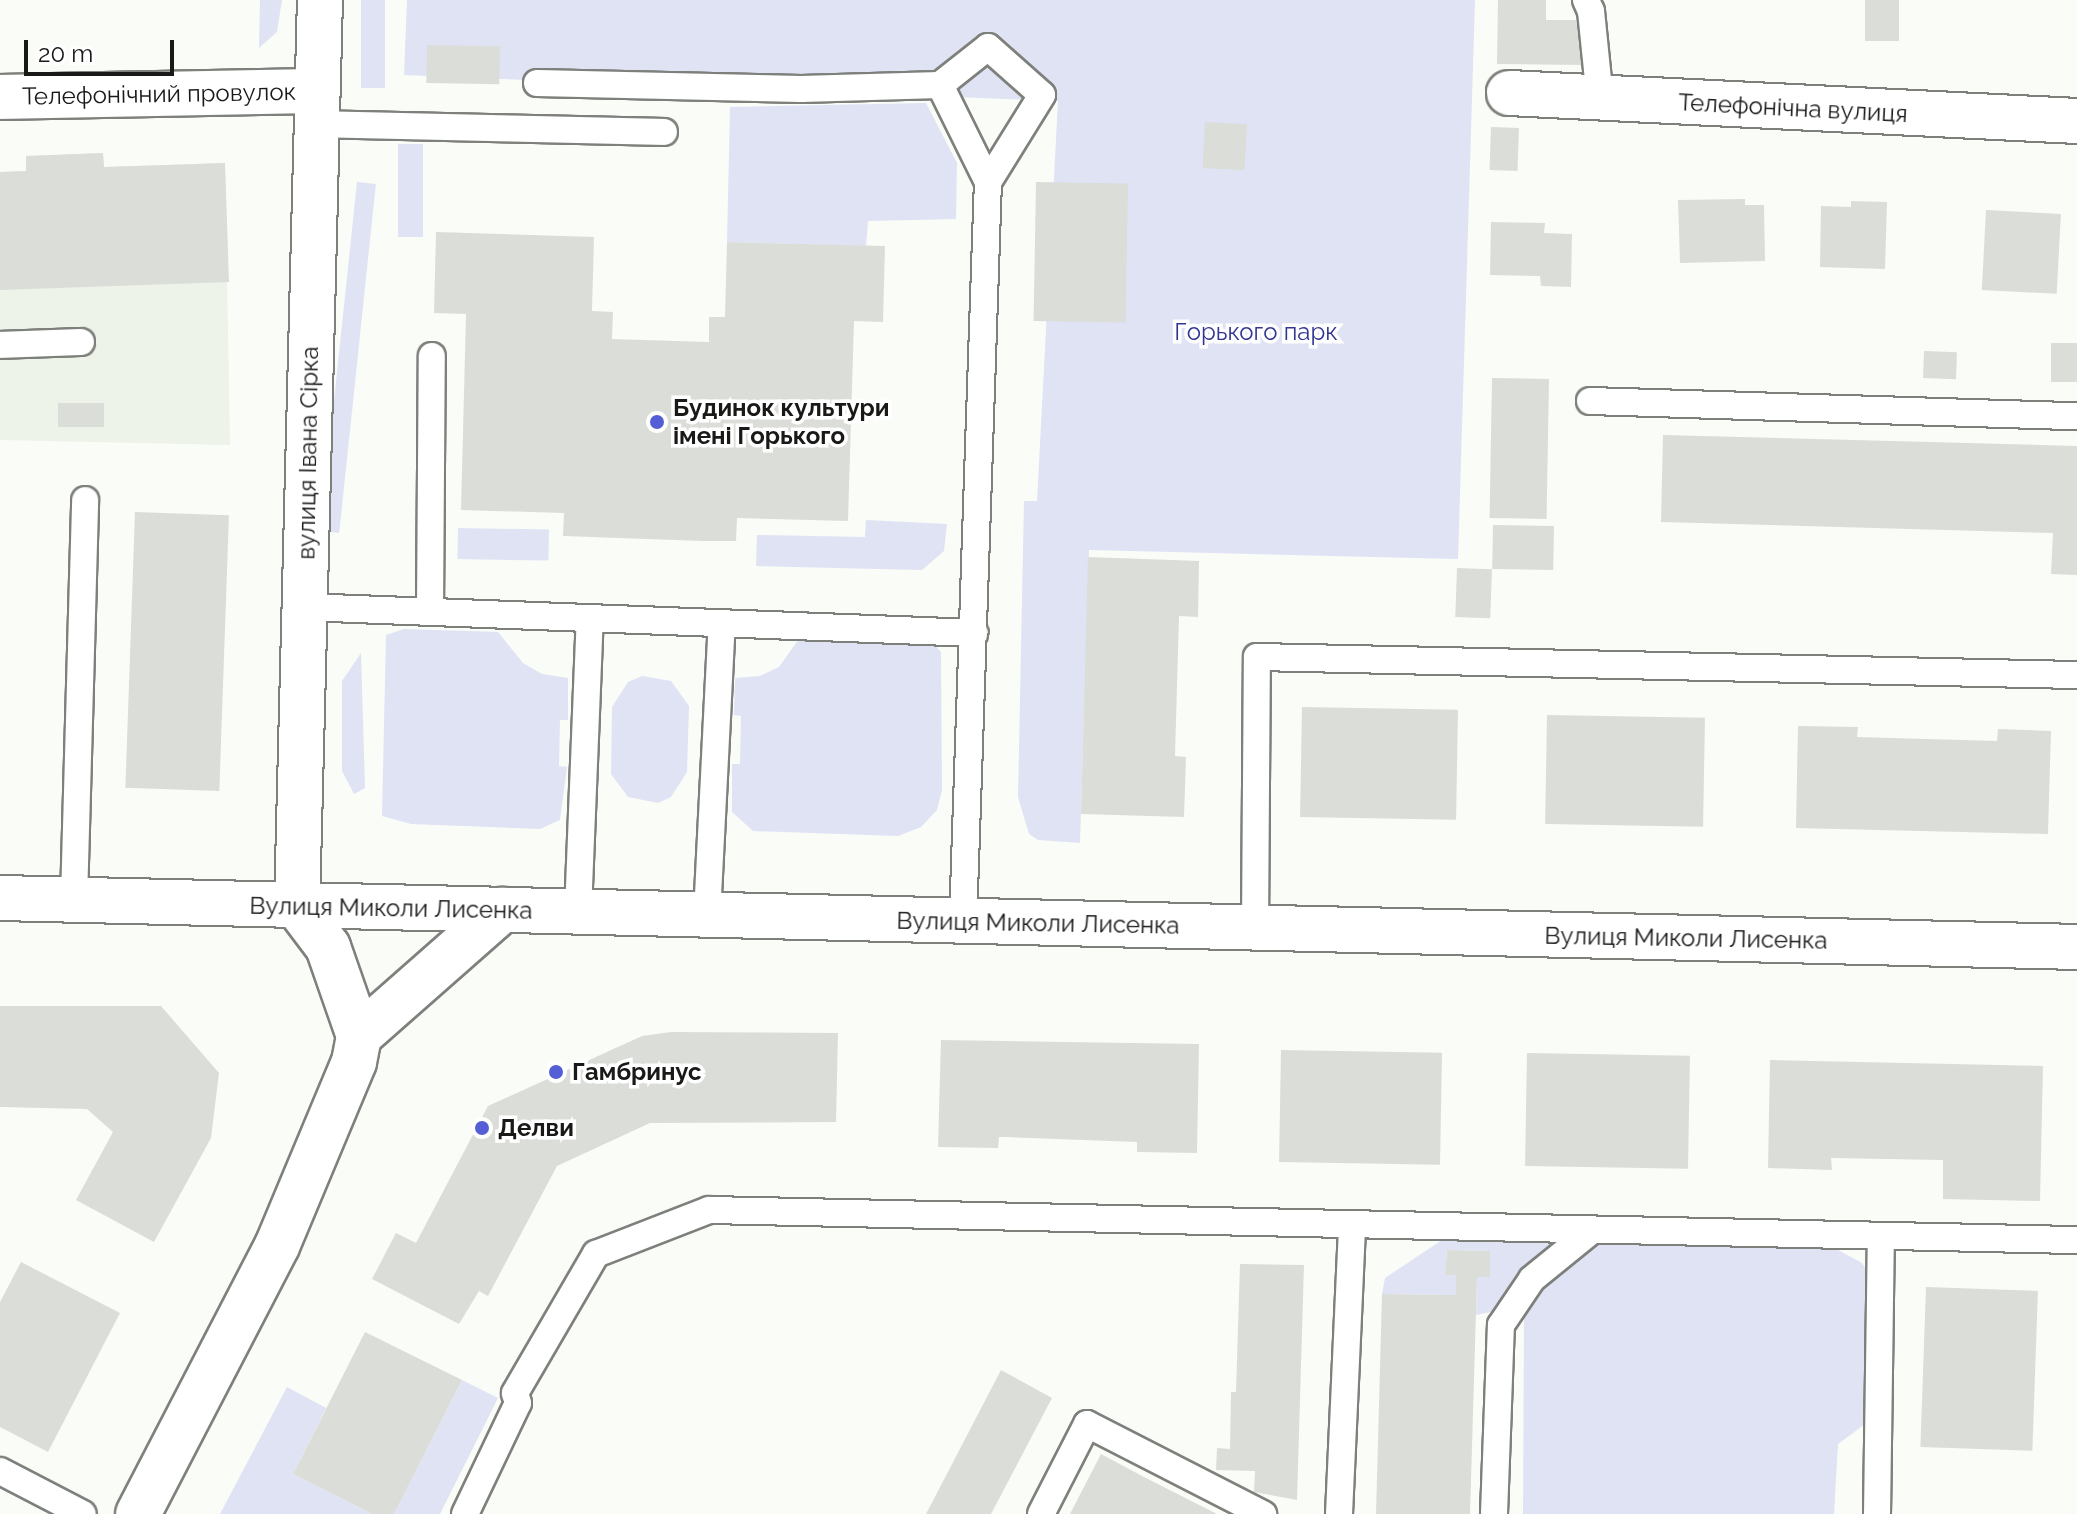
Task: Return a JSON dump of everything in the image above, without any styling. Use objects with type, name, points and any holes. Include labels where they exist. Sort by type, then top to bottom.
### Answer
[{"type":"street","name":"вулиця Івана Сірка","points":[[297,906],[320,0]]},
{"type":"street","name":"Телефонічна вулиця","points":[[1509,93],[2077,121]]},
{"type":"street","name":"Телефонічний провулок","points":[[0,97],[316,107]]},
{"type":"street","name":"Вулиця Миколи Лисенка","points":[[0,898],[2077,947]]},
{"type":"street","points":[[138,1514],[277,1246],[354,1062],[359,1036],[328,947],[297,906]]},
{"type":"street","points":[[359,1036],[502,910]]},
{"type":"lane","points":[[1586,0],[1591,11],[1600,99]]},
{"type":"lane","points":[[537,83],[801,89],[940,85],[988,47],[1042,95],[988,182]]},
{"type":"lane","points":[[940,85],[988,182],[963,922]]},
{"type":"lane","points":[[316,107],[664,132]]},
{"type":"lane","points":[[0,345],[81,342]]},
{"type":"lane","points":[[430,611],[432,356]]},
{"type":"lane","points":[[1590,401],[2077,416]]},
{"type":"lane","points":[[74,900],[85,500]]},
{"type":"lane","points":[[304,607],[974,633]]},
{"type":"lane","points":[[578,912],[590,618]]},
{"type":"lane","points":[[707,915],[722,623]]},
{"type":"lane","points":[[1255,928],[1257,657],[2077,675]]},
{"type":"lane","points":[[465,1514],[518,1403],[515,1393],[596,1254],[709,1210],[2077,1240]]},
{"type":"lane","points":[[1339,1514],[1352,1224]]},
{"type":"lane","points":[[1494,1514],[1501,1325],[1532,1279],[1591,1231]]},
{"type":"lane","points":[[1877,1514],[1881,1238]]},
{"type":"lane","points":[[1041,1514],[1087,1424],[1263,1514]]},
{"type":"lane","points":[[0,1471],[83,1514]]},
{"type":"shaded area","points":[[103,153],[104,167],[225,163],[230,445],[0,440],[0,172],[26,171],[26,156]]},
{"type":"green space","points":[[260,0],[282,0],[277,32],[259,48]]},
{"type":"green space","points":[[361,0],[385,0],[385,88],[361,88]]},
{"type":"green space","name":"Горького парк","points":[[407,0],[1475,0],[1458,559],[1089,550],[1080,843],[1038,840],[1029,834],[1018,797],[1024,501],[1037,501],[1058,101],[404,75]]},
{"type":"green space","points":[[926,103],[957,163],[956,219],[868,221],[866,246],[727,242],[730,107]]},
{"type":"green space","points":[[398,144],[423,144],[423,237],[398,237]]},
{"type":"green space","points":[[357,182],[376,184],[339,533],[320,531]]},
{"type":"green space","points":[[866,520],[947,524],[944,551],[922,570],[756,566],[757,535],[865,537]]},
{"type":"green space","points":[[458,528],[549,530],[548,561],[457,559]]},
{"type":"green space","points":[[404,629],[498,632],[523,663],[542,674],[568,678],[568,720],[560,720],[559,766],[567,767],[560,820],[540,829],[411,824],[382,816],[386,635]]},
{"type":"green space","points":[[801,636],[930,640],[941,652],[942,790],[937,810],[921,827],[898,836],[753,831],[732,812],[732,764],[740,764],[741,716],[734,715],[735,678],[760,676],[779,667]]},
{"type":"green space","points":[[361,653],[365,788],[354,794],[342,771],[342,681]]},
{"type":"green space","points":[[642,676],[671,681],[689,706],[687,772],[671,797],[658,803],[628,797],[611,774],[612,707],[628,682]]},
{"type":"green space","points":[[1448,1236],[1559,1240],[1520,1272],[1491,1312],[1476,1315],[1477,1277],[1490,1276],[1490,1251],[1447,1250],[1445,1275],[1456,1275],[1456,1295],[1382,1294],[1385,1278]]},
{"type":"green space","points":[[1596,1241],[1831,1246],[1862,1263],[1869,1275],[1868,1422],[1838,1444],[1834,1514],[1523,1514],[1524,1314],[1530,1296]]},
{"type":"green space","points":[[462,1380],[498,1398],[440,1514],[394,1514]]},
{"type":"green space","points":[[287,1387],[326,1408],[293,1474],[372,1514],[220,1514]]},
{"type":"building","points":[[1498,0],[1546,0],[1546,20],[1582,20],[1581,65],[1497,64]]},
{"type":"building","points":[[1865,0],[1899,0],[1899,41],[1865,41]]},
{"type":"building","points":[[427,45],[500,46],[499,84],[426,83]]},
{"type":"building","points":[[1205,122],[1247,124],[1245,170],[1203,168]]},
{"type":"building","points":[[1491,127],[1519,128],[1517,171],[1489,170]]},
{"type":"building","points":[[103,153],[104,167],[225,163],[229,282],[0,290],[0,172],[26,171],[26,156]]},
{"type":"building","points":[[1036,182],[1128,184],[1126,323],[1034,321]]},
{"type":"building","points":[[1745,199],[1745,205],[1764,205],[1765,261],[1680,263],[1678,200]]},
{"type":"building","points":[[1851,201],[1887,202],[1885,269],[1820,267],[1821,206],[1851,207]]},
{"type":"building","points":[[1986,210],[2061,214],[2057,294],[1982,290]]},
{"type":"building","points":[[1491,222],[1545,223],[1544,233],[1572,234],[1571,287],[1541,286],[1540,276],[1490,275]]},
{"type":"building","name":"Будинок культури імені Горького","points":[[436,232],[594,237],[592,311],[613,312],[612,339],[709,342],[709,317],[725,317],[727,242],[885,246],[883,322],[854,321],[848,521],[737,518],[736,541],[703,541],[563,536],[564,513],[461,510],[466,314],[434,313]]},
{"type":"building","points":[[2051,343],[2077,343],[2077,382],[2051,382]]},
{"type":"building","points":[[1924,351],[1957,352],[1956,379],[1923,378]]},
{"type":"building","points":[[1492,378],[1549,379],[1547,519],[1490,518]]},
{"type":"building","points":[[58,403],[104,403],[104,427],[58,427]]},
{"type":"building","points":[[1663,435],[2077,446],[2077,575],[2051,574],[2053,533],[1661,522]]},
{"type":"building","points":[[135,512],[229,515],[219,791],[125,788]]},
{"type":"building","points":[[1493,525],[1554,526],[1553,570],[1492,569]]},
{"type":"building","points":[[1088,557],[1199,561],[1198,617],[1179,616],[1175,756],[1186,757],[1184,817],[1081,814]]},
{"type":"building","points":[[1457,568],[1492,569],[1490,618],[1455,617]]},
{"type":"building","points":[[1302,707],[1458,710],[1456,820],[1300,817]]},
{"type":"building","points":[[1547,715],[1705,718],[1703,827],[1545,824]]},
{"type":"building","points":[[1798,726],[1858,727],[1857,737],[1997,741],[1998,729],[2051,731],[2048,834],[1796,828]]},
{"type":"building","points":[[0,1006],[161,1006],[219,1073],[211,1138],[154,1242],[76,1200],[113,1132],[87,1109],[0,1107]]},
{"type":"building","points":[[671,1032],[838,1033],[836,1122],[650,1123],[557,1166],[488,1296],[479,1291],[459,1324],[372,1279],[396,1233],[416,1243],[488,1106],[642,1036]]},
{"type":"building","points":[[941,1040],[1199,1044],[1197,1153],[1137,1152],[1137,1142],[1006,1137],[999,1137],[998,1148],[938,1147]]},
{"type":"building","points":[[1281,1050],[1442,1053],[1440,1165],[1279,1162]]},
{"type":"building","points":[[1527,1053],[1690,1056],[1688,1169],[1525,1166]]},
{"type":"building","points":[[1770,1060],[2043,1066],[2040,1201],[1943,1199],[1943,1160],[1831,1158],[1832,1170],[1768,1168]]},
{"type":"building","points":[[1447,1250],[1490,1251],[1490,1277],[1477,1277],[1470,1514],[1376,1514],[1382,1294],[1456,1295],[1456,1275],[1445,1275]]},
{"type":"building","points":[[21,1262],[120,1313],[48,1452],[0,1427],[0,1302]]},
{"type":"building","points":[[1240,1264],[1304,1265],[1297,1500],[1254,1492],[1255,1471],[1216,1470],[1217,1448],[1230,1449],[1231,1392],[1236,1392]]},
{"type":"building","points":[[1926,1287],[2038,1291],[2032,1451],[1920,1447]]},
{"type":"building","points":[[365,1332],[462,1380],[394,1514],[372,1514],[293,1474]]},
{"type":"building","points":[[1001,1370],[1052,1398],[991,1514],[926,1514]]},
{"type":"building","points":[[1101,1454],[1144,1477],[1217,1514],[1070,1514]]},
{"type":"place","name":"Будинок культури імені Горького","points":[[657,422]]},
{"type":"place","name":"Гамбринус","points":[[556,1072]]},
{"type":"place","name":"Делви","points":[[482,1128]]}]
